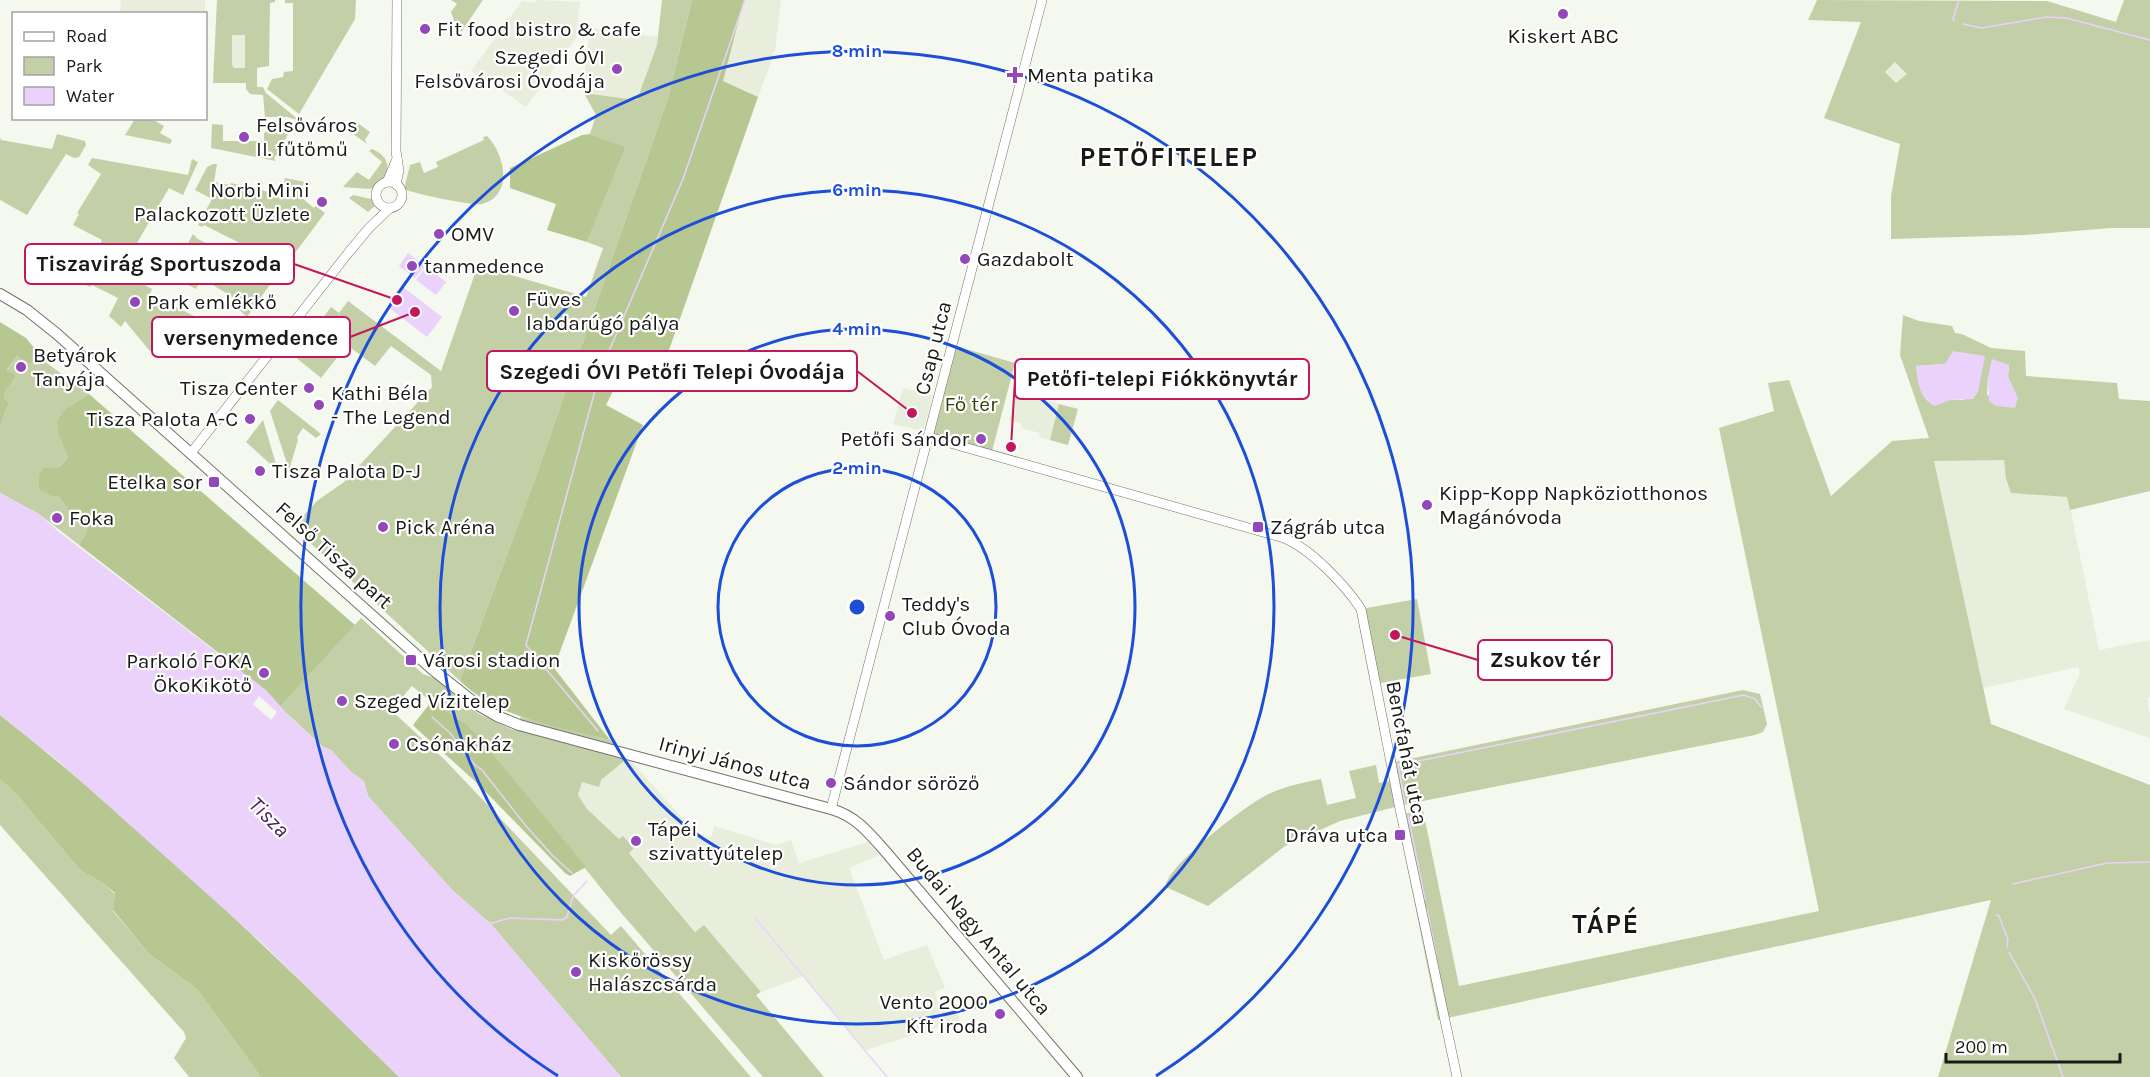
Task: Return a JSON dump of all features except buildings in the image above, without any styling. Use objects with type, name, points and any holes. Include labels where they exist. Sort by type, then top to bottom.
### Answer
[{"type":"main road","name":"Felső Tisza part","points":[[0,294],[27,309],[57,334],[432,669],[476,704],[513,723],[613,751]]},
{"type":"main road","name":"Irinyi János utca","points":[[613,751],[847,814]]},
{"type":"main road","name":"Budai Nagy Antal utca","points":[[847,814],[864,827],[1077,1077]]},
{"type":"street","points":[[392,183],[397,159],[397,0]]},
{"type":"street","name":"Csap utca","points":[[831,809],[1042,0]]},
{"type":"street","points":[[191,453],[369,228],[390,208],[397,205],[402,198],[401,189],[392,183],[381,185],[377,190],[380,203],[390,208]]},
{"type":"street","points":[[369,228],[380,203]]},
{"type":"street","name":"Bencfahát utca","points":[[929,437],[1284,538],[1294,542],[1340,582],[1361,609],[1400,809],[1457,1077]]},
{"type":"shaded area","points":[[121,0],[205,0],[205,12],[120,12]]},
{"type":"shaded area","points":[[537,0],[580,2],[576,38],[526,107],[471,71],[522,1],[536,3]]},
{"type":"shaded area","points":[[744,0],[781,0],[775,51],[758,97],[723,81]]},
{"type":"shaded area","name":"Szegedi ÓVI Felsővárosi Óvodája","points":[[590,28],[658,37],[637,100],[582,92]]},
{"type":"shaded area","points":[[232,35],[245,35],[245,68],[234,68],[232,65]]},
{"type":"shaded area","points":[[1896,62],[1907,74],[1896,84],[1885,72]]},
{"type":"shaded area","points":[[1022,370],[1054,378],[1048,401],[1078,409],[1068,445],[1039,437],[1040,433],[1021,428],[1022,424],[1009,421]]},
{"type":"shaded area","points":[[903,388],[933,395],[923,431],[893,424]]},
{"type":"shaded area","points":[[1933,460],[2004,460],[2006,479],[2011,493],[2068,497],[2099,650],[2150,640],[2150,697],[2147,699],[2150,713],[2150,738],[2064,709],[2080,673],[2078,667],[1983,688]]},
{"type":"shaded area","points":[[628,758],[704,842],[705,836],[711,838],[714,826],[776,845],[791,840],[799,863],[868,842],[879,855],[849,868],[884,960],[927,945],[945,988],[935,992],[938,1002],[954,998],[960,1020],[866,1050],[804,976],[761,992],[704,925],[696,932],[629,852],[633,848],[624,836],[619,839],[587,809],[578,795],[582,782],[601,780]]},
{"type":"green space","points":[[217,0],[275,0],[270,3],[269,66],[257,68],[257,87],[263,87],[266,93],[300,121],[287,117],[265,117],[263,95],[250,94],[246,89],[246,83],[213,83]],"holes":[[[232,35],[245,35],[245,68],[234,68],[232,65]]]},
{"type":"green space","points":[[285,0],[356,0],[355,19],[299,114],[267,89],[272,79],[283,77],[284,72],[293,71],[293,3],[285,3]]},
{"type":"green space","points":[[451,0],[483,0],[459,35],[451,12],[457,4]]},
{"type":"green space","points":[[662,0],[692,0],[667,101],[535,479],[460,681],[293,527],[317,501],[344,482],[432,387],[431,375],[391,346],[375,366],[347,345],[321,378],[294,356],[331,307],[339,313],[348,301],[441,371],[478,265],[586,297],[603,248],[587,242],[624,147],[590,134],[596,115],[584,93],[637,100],[657,45]]},
{"type":"green space","points":[[692,0],[744,0],[723,81],[758,97],[669,350],[624,369],[606,405],[643,425],[554,668],[610,740],[550,726],[511,713],[476,694],[460,681],[535,479],[667,101]]},
{"type":"green space","points":[[1817,0],[2047,1],[2116,22],[2124,0],[2150,0],[2150,228],[1891,239],[1891,196],[1900,144],[1824,118],[1861,22],[1808,20]],"holes":[[[1895,62],[1907,74],[1896,83],[1885,72]]]},
{"type":"green space","points":[[134,120],[154,120],[164,126],[160,133],[172,140],[170,144],[125,135]]},
{"type":"green space","points":[[270,121],[288,121],[298,126],[295,130],[291,129],[283,147],[274,158],[276,161],[211,148],[212,124],[223,125],[223,141],[264,141],[264,133],[270,130]]},
{"type":"green space","points":[[355,121],[370,132],[365,140],[367,144],[345,128],[350,129]]},
{"type":"green space","points":[[57,134],[85,141],[86,145],[79,157],[74,158],[66,154],[27,215],[0,200],[0,137],[1,140],[52,149]]},
{"type":"green space","points":[[590,134],[625,147],[587,242],[547,230],[556,204],[510,188],[510,168],[582,135]]},
{"type":"green space","points":[[487,136],[498,153],[503,174],[499,193],[492,200],[482,204],[467,203],[404,189],[410,165],[420,162],[424,173],[438,167],[436,162],[484,140],[483,137]]},
{"type":"green space","points":[[372,149],[381,154],[386,161],[388,169],[386,180],[370,189],[343,187],[357,172],[369,180],[382,162],[369,151]]},
{"type":"green space","points":[[92,158],[188,175],[192,159],[198,162],[183,195],[169,188],[137,243],[139,245],[133,256],[118,248],[111,260],[96,253],[102,240],[73,225],[79,214],[77,213],[101,174],[88,165]]},
{"type":"green space","points":[[217,164],[214,182],[230,185],[231,183],[282,195],[285,178],[305,182],[297,194],[314,208],[316,206],[325,213],[285,266],[204,225],[202,227],[198,225],[212,199],[195,190],[207,167]]},
{"type":"green space","points":[[353,195],[371,199],[376,205],[368,212],[349,198]]},
{"type":"green space","points":[[193,234],[228,255],[220,271],[242,279],[251,263],[276,276],[247,317],[234,305],[237,300],[202,278],[196,289],[169,275]]},
{"type":"green space","points":[[63,249],[124,280],[127,276],[152,289],[150,294],[200,319],[183,337],[157,356],[149,350],[125,321],[121,327],[109,316],[118,298],[92,285],[90,287],[49,264]]},
{"type":"green space","points":[[1903,315],[1919,321],[1952,326],[1955,333],[1991,348],[2025,351],[2026,376],[2117,383],[2119,399],[2150,401],[2150,491],[2070,510],[2067,497],[2011,493],[2006,479],[2004,460],[1934,461],[1991,724],[2150,785],[2150,1077],[1938,1077],[1991,900],[1438,1020],[1397,815],[1423,810],[1459,986],[1819,911],[1719,428],[1774,411],[1768,383],[1789,380],[1831,496],[1892,441],[1929,438],[1900,355]],"holes":[[[1945,364],[1964,400],[1943,402],[1916,366]],[[2009,365],[2008,376],[1987,396],[1988,377]]]},
{"type":"green space","points":[[0,322],[26,338],[40,355],[30,364],[17,356],[7,370],[16,376],[6,391],[4,398],[9,402],[0,426]]},
{"type":"green space","name":"Fő tér","points":[[952,345],[1015,363],[991,455],[929,437]]},
{"type":"green space","points":[[40,355],[44,361],[89,394],[66,408],[59,437],[68,458],[58,468],[44,469],[58,496],[70,512],[77,513],[87,527],[79,545],[39,514],[0,493],[0,426],[9,402],[4,398],[6,391],[16,376],[7,371],[17,356],[30,364]]},
{"type":"green space","points":[[89,394],[355,625],[280,707],[224,657],[79,545],[87,527],[77,514],[70,512],[58,496],[52,496],[39,489],[39,475],[44,468],[58,468],[68,458],[59,437],[57,421],[66,408]]},
{"type":"green space","points":[[278,400],[321,434],[316,438],[303,428],[297,437],[289,470],[270,411]]},
{"type":"green space","points":[[1059,404],[1078,409],[1068,445],[1050,440]]},
{"type":"green space","points":[[263,420],[278,471],[246,442]]},
{"type":"green space","points":[[1417,599],[1431,674],[1375,684],[1361,609]]},
{"type":"green space","points":[[361,618],[423,674],[437,679],[479,714],[513,730],[521,717],[610,740],[628,758],[601,780],[599,787],[582,782],[578,795],[587,809],[619,839],[623,836],[634,848],[629,853],[695,932],[704,925],[761,992],[756,995],[824,1077],[763,1077],[617,908],[488,748],[412,686],[391,710],[444,759],[611,935],[621,926],[751,1077],[621,1077],[490,923],[453,891],[368,796],[364,781],[351,772],[331,750],[323,747],[280,707]]},
{"type":"green space","points":[[1743,690],[1760,694],[1767,724],[1763,732],[1403,805],[1394,762]]},
{"type":"green space","points":[[431,702],[467,725],[586,867],[570,876],[565,873],[476,782],[413,725]]},
{"type":"green space","points":[[0,715],[104,801],[204,890],[399,1077],[261,1077],[197,989],[149,954],[113,910],[115,893],[80,870],[17,795],[0,779]]},
{"type":"green space","points":[[1376,765],[1379,783],[1391,781],[1395,807],[1340,821],[1285,846],[1208,906],[1166,887],[1169,878],[1191,853],[1223,825],[1263,797],[1284,788],[1321,779],[1327,805],[1356,798],[1349,771]]},
{"type":"green space","points":[[0,779],[17,795],[80,870],[104,884],[115,894],[113,911],[149,954],[197,989],[261,1077],[189,1077],[174,1058],[186,1038],[184,1032],[0,825]]},
{"type":"water","name":"tanmedence","points":[[408,253],[425,266],[415,278],[399,266]]},
{"type":"water","points":[[426,267],[446,282],[436,295],[416,280]]},
{"type":"water","points":[[403,287],[442,317],[427,337],[388,307]]},
{"type":"water","points":[[1953,351],[1985,356],[1978,392],[1973,399],[1950,400],[1935,406],[1923,395],[1918,384],[1916,366],[1945,364]]},
{"type":"water","points":[[1992,359],[2009,365],[2008,376],[2018,398],[2015,408],[1996,406],[1989,401],[1988,377]]},
{"type":"water","name":"Tisza","points":[[0,493],[39,514],[59,532],[266,690],[291,718],[323,747],[331,750],[351,772],[364,781],[368,796],[453,891],[490,923],[621,1077],[399,1077],[261,942],[57,760],[0,715]]},
{"type":"pier","points":[[259,696],[277,712],[271,720],[253,704]]},
{"type":"waterway","points":[[598,731],[526,645],[600,372],[683,179],[745,0]]},
{"type":"waterway","points":[[1954,21],[1959,0]]},
{"type":"waterway","points":[[1963,24],[1981,28],[2047,17],[2066,18],[2150,40]]},
{"type":"waterway","points":[[1399,765],[1744,695],[1755,699],[1761,707]]},
{"type":"waterway","points":[[432,717],[450,733],[475,765],[482,770],[526,826],[572,873]]},
{"type":"waterway","points":[[1398,764],[1405,803]]},
{"type":"waterway","points":[[1408,815],[1425,900]]},
{"type":"waterway","points":[[2013,884],[2107,863],[2150,862]]},
{"type":"waterway","points":[[489,924],[510,918],[562,920],[567,917],[573,896],[587,881]]},
{"type":"waterway","points":[[1427,909],[1436,955]]},
{"type":"waterway","points":[[1996,915],[1999,916],[2008,940],[2007,947]]},
{"type":"waterway","points":[[755,918],[887,1077]]},
{"type":"waterway","points":[[2009,952],[2035,999],[2063,1077]]},
{"type":"place","name":"Kiskert ABC","points":[[1563,14]]},
{"type":"place","name":"Fit food bistro & cafe","points":[[425,29]]},
{"type":"place","name":"Szegedi ÓVI Felsővárosi Óvodája","points":[[617,69]]},
{"type":"place","name":"Menta patika","points":[[1015,75]]},
{"type":"place","name":"Felsőváros II. fűtőmű","points":[[244,137]]},
{"type":"place","name":"Norbi Mini Palackozott Üzlete","points":[[322,202]]},
{"type":"place","name":"OMV","points":[[439,234]]},
{"type":"place","name":"Gazdabolt","points":[[965,259]]},
{"type":"place","name":"tanmedence","points":[[412,266]]},
{"type":"place","name":"Tiszavirág Sportuszoda","points":[[397,300]]},
{"type":"place","name":"Park emlékkő","points":[[135,302]]},
{"type":"place","name":"Füves labdarúgó pálya","points":[[514,311]]},
{"type":"place","name":"versenymedence","points":[[415,312]]},
{"type":"place","name":"Betyárok Tanyája","points":[[21,367]]},
{"type":"place","name":"Tisza Center","points":[[309,388]]},
{"type":"place","name":"Kathi Béla - The Legend","points":[[319,405]]},
{"type":"place","name":"Szegedi ÓVI Petőfi Telepi Óvodája","points":[[912,413]]},
{"type":"place","name":"Tisza Palota A-C","points":[[250,419]]},
{"type":"place","name":"Petőfi Sándor","points":[[981,439]]},
{"type":"place","name":"Petőfi-telepi Fiókkönyvtár","points":[[1011,447]]},
{"type":"place","name":"Tisza Palota D-J","points":[[260,471]]},
{"type":"place","name":"Etelka sor","points":[[214,482]]},
{"type":"place","name":"Kipp-Kopp Napköziotthonos Magánóvoda","points":[[1427,505]]},
{"type":"place","name":"Foka","points":[[57,518]]},
{"type":"place","name":"Pick Aréna","points":[[383,527]]},
{"type":"place","name":"Zágráb utca","points":[[1258,527]]},
{"type":"place","name":"Teddy's Club Óvoda","points":[[890,616]]},
{"type":"place","name":"Zsukov tér","points":[[1395,635]]},
{"type":"place","name":"Városi stadion","points":[[411,660]]},
{"type":"place","name":"Parkoló FOKA ÖkoKikötő","points":[[264,673]]},
{"type":"place","name":"Szeged Vízitelep","points":[[342,701]]},
{"type":"place","name":"Csónakház","points":[[394,744]]},
{"type":"place","name":"Sándor söröző","points":[[831,783]]},
{"type":"place","name":"Dráva utca","points":[[1400,835]]},
{"type":"place","name":"Tápéi szivattyútelep","points":[[636,841]]},
{"type":"place","name":"Kiskőrössy Halászcsárda","points":[[576,972]]},
{"type":"place","name":"Vento 2000 Kft iroda","points":[[1000,1014]]},
{"type":"district","name":"PETŐFITELEP","points":[[1169,157]]},
{"type":"district","name":"TÁPÉ","points":[[1606,924]]}]
